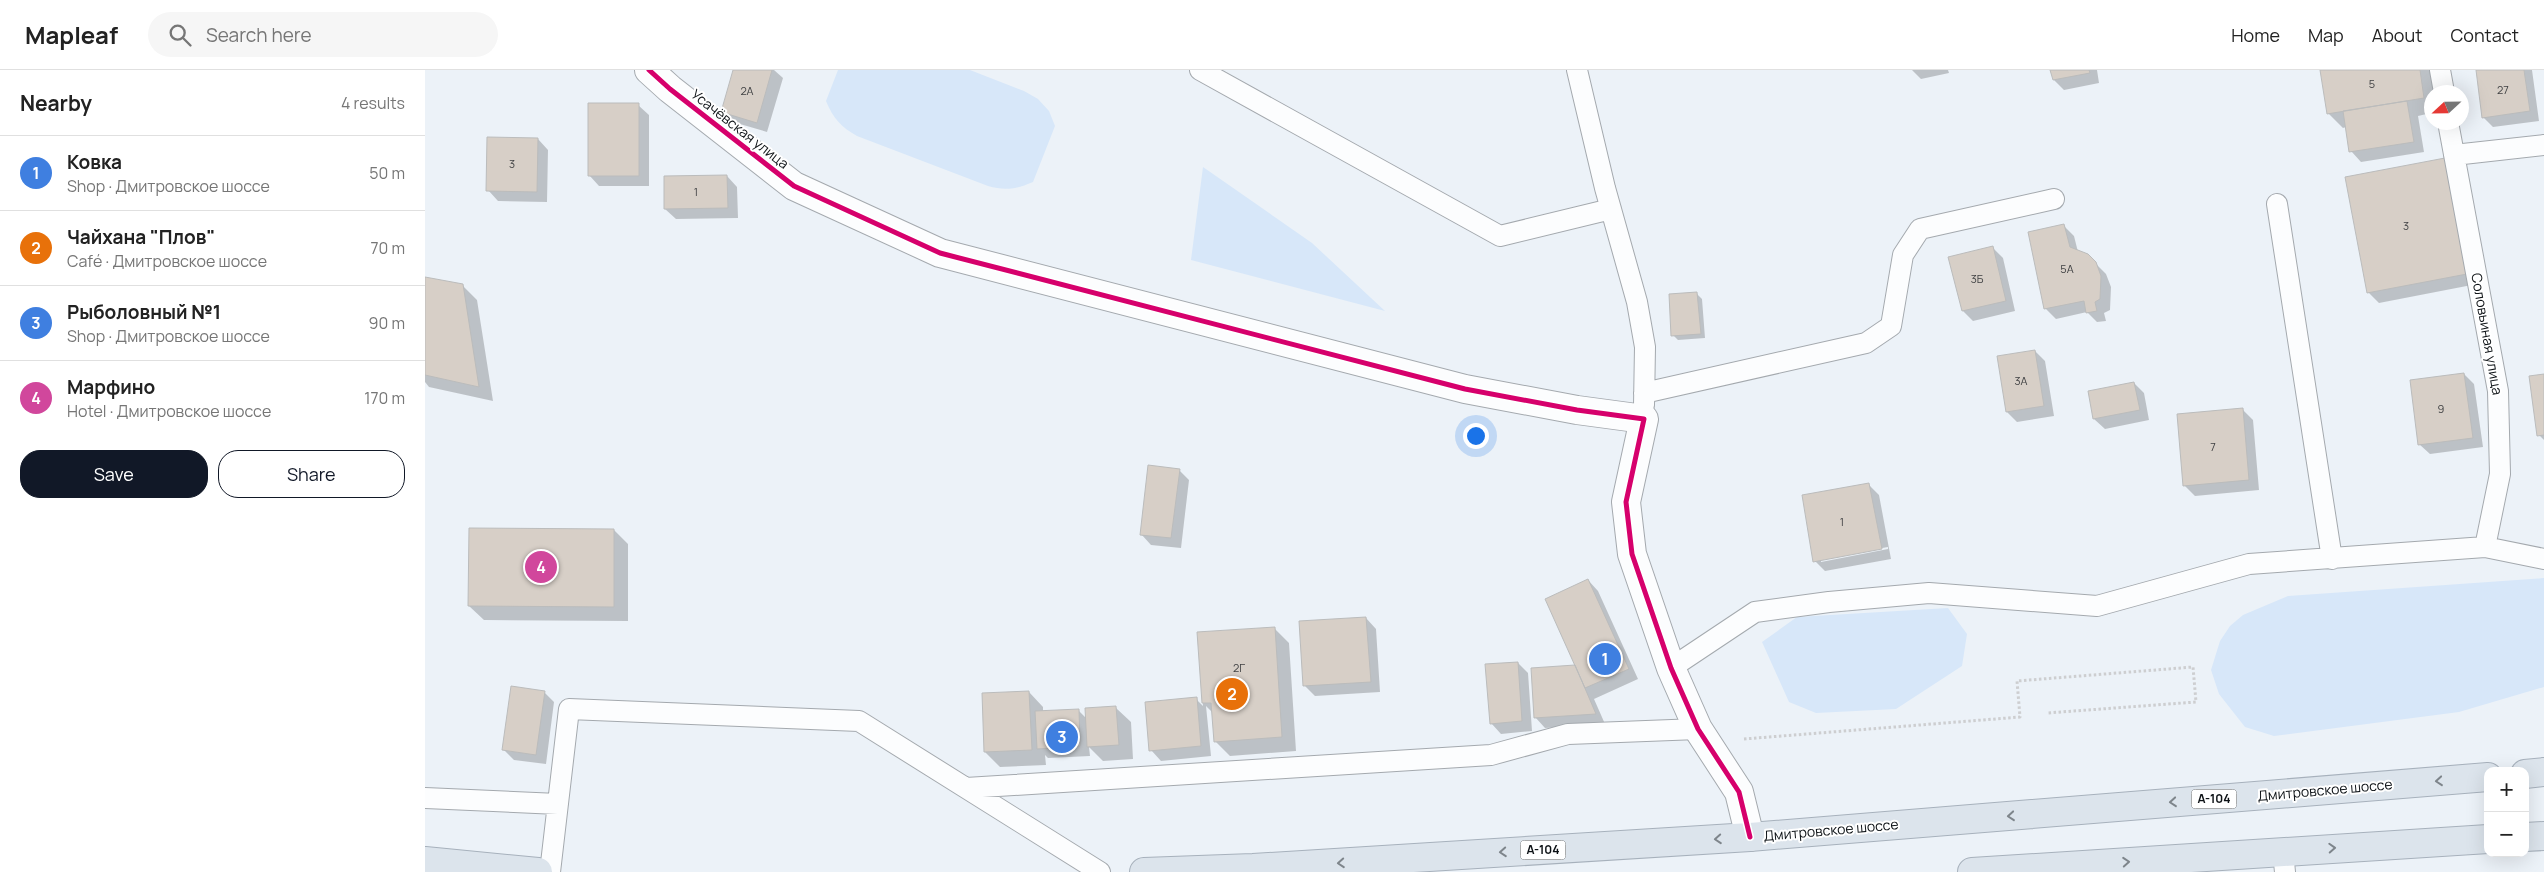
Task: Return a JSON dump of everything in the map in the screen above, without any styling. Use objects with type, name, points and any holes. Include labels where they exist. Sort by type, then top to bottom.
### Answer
[{"type":"highway","points":[[2529,774],[2544,772]]},
{"type":"highway","name":"Дмитровское шоссе","points":[[1144,872],[1253,868],[1750,837],[2484,777]]},
{"type":"highway","points":[[2529,838],[2544,836]]},
{"type":"highway","points":[[1972,872],[2284,862],[2484,839]]},
{"type":"highway","points":[[425,862],[538,872]]},
{"type":"street","name":"Усачёвская улица","points":[[649,70],[669,89],[794,186],[940,253],[1465,389],[1577,410],[1644,406]]},
{"type":"street","points":[[1644,406],[1626,502],[1632,554],[1671,668],[1702,736],[1739,792],[1750,837]]},
{"type":"lane","points":[[1200,70],[1500,236],[1611,209]]},
{"type":"lane","points":[[1577,70],[1611,209],[1637,302],[1645,347],[1644,406],[1866,343],[1891,326],[1903,255],[1920,229],[2053,199]]},
{"type":"lane","points":[[2440,70],[2443,85]]},
{"type":"lane","name":"Соловьиная улица","points":[[2450,130],[2499,391],[2500,474],[2485,547]]},
{"type":"lane","points":[[2454,155],[2544,145]]},
{"type":"lane","points":[[2277,204],[2333,559]]},
{"type":"lane","points":[[1671,668],[1755,612],[1829,602],[1929,593],[2097,606],[2249,564],[2485,547],[2544,558]]},
{"type":"lane","points":[[549,872],[569,709],[859,721],[1100,872]]},
{"type":"lane","points":[[965,788],[1491,755],[1569,734],[1702,736]]},
{"type":"lane","points":[[425,798],[558,804]]},
{"type":"path","points":[[1702,736],[2020,717],[2017,680],[2193,667],[2196,702],[2047,713]]},
{"type":"shaded area","points":[[838,70],[970,70],[1024,91],[1038,99],[1049,111],[1055,126],[1033,182],[1011,188],[988,186],[857,136],[838,122],[826,101]]},
{"type":"shaded area","points":[[1203,167],[1312,243],[1385,311],[1191,260]]},
{"type":"shaded area","points":[[2544,578],[2544,687],[2459,712],[2274,736],[2245,727],[2219,694],[2211,670],[2220,641],[2230,626],[2243,615],[2288,596]]},
{"type":"shaded area","points":[[1948,608],[1967,634],[1962,666],[1896,709],[1816,713],[1789,702],[1762,642],[1797,617]]},
{"type":"building","points":[[733,70],[772,70],[757,123],[721,112]]},
{"type":"building","points":[[2050,70],[2089,70],[2090,73],[2053,80]]},
{"type":"building","points":[[2320,70],[2420,70],[2424,98],[2327,114]]},
{"type":"building","points":[[2476,70],[2524,70],[2530,111],[2482,118]]},
{"type":"building","points":[[2407,101],[2414,142],[2349,152],[2343,111]]},
{"type":"building","points":[[588,103],[639,103],[639,176],[588,176]]},
{"type":"building","points":[[487,137],[538,138],[537,192],[486,191]]},
{"type":"building","points":[[2445,158],[2467,274],[2367,293],[2345,177]]},
{"type":"building","points":[[727,175],[728,208],[664,209],[664,176]]},
{"type":"building","points":[[2064,224],[2070,247],[2088,254],[2096,262],[2101,276],[2100,299],[2095,302],[2097,311],[2086,313],[2084,301],[2044,309],[2028,232]]},
{"type":"building","points":[[1993,246],[2006,301],[1962,311],[1948,257]]},
{"type":"building","points":[[425,277],[463,284],[479,387],[425,375]]},
{"type":"building","points":[[1697,292],[1701,334],[1671,336],[1669,294]]},
{"type":"building","points":[[2035,350],[2044,406],[2006,412],[1997,356]]},
{"type":"building","points":[[2464,373],[2473,438],[2418,445],[2410,380]]},
{"type":"building","points":[[2544,374],[2544,435],[2537,436],[2529,376]]},
{"type":"building","points":[[2134,382],[2140,410],[2093,419],[2088,391]]},
{"type":"building","points":[[2243,408],[2249,480],[2183,486],[2177,414]]},
{"type":"building","points":[[1148,465],[1180,469],[1171,538],[1140,535]]},
{"type":"building","points":[[1869,483],[1882,549],[1813,562],[1802,495]]},
{"type":"building","points":[[469,528],[614,529],[614,607],[468,606]]},
{"type":"building","points":[[1588,579],[1629,669],[1585,688],[1545,599]]},
{"type":"building","points":[[1366,617],[1371,682],[1303,686],[1299,621]]},
{"type":"building","points":[[1275,627],[1282,737],[1214,742],[1211,703],[1202,703],[1197,632]]},
{"type":"building","points":[[1518,662],[1522,721],[1490,724],[1485,664]]},
{"type":"building","points":[[1575,665],[1596,714],[1534,718],[1531,668]]},
{"type":"building","points":[[511,686],[545,691],[536,755],[502,750]]},
{"type":"building","points":[[1029,691],[1032,750],[984,752],[982,693]]},
{"type":"building","points":[[1197,697],[1201,746],[1149,751],[1145,702]]},
{"type":"building","points":[[1116,706],[1119,745],[1087,747],[1085,708]]},
{"type":"building","points":[[1079,709],[1080,746],[1037,749],[1035,711]]},
{"type":"cycle path","points":[[649,70],[670,89],[794,186],[940,253],[1465,389],[1577,410],[1644,419],[1626,502],[1632,554],[1671,668],[1698,729],[1739,792],[1750,837]]},
{"type":"place","name":"Марфино","points":[[541,567]]},
{"type":"place","name":"Ковка","points":[[1605,659]]},
{"type":"place","name":"Чайхана \"Плов\"","points":[[1232,694]]},
{"type":"place","name":"Рыболовный №1","points":[[1062,737]]}]
